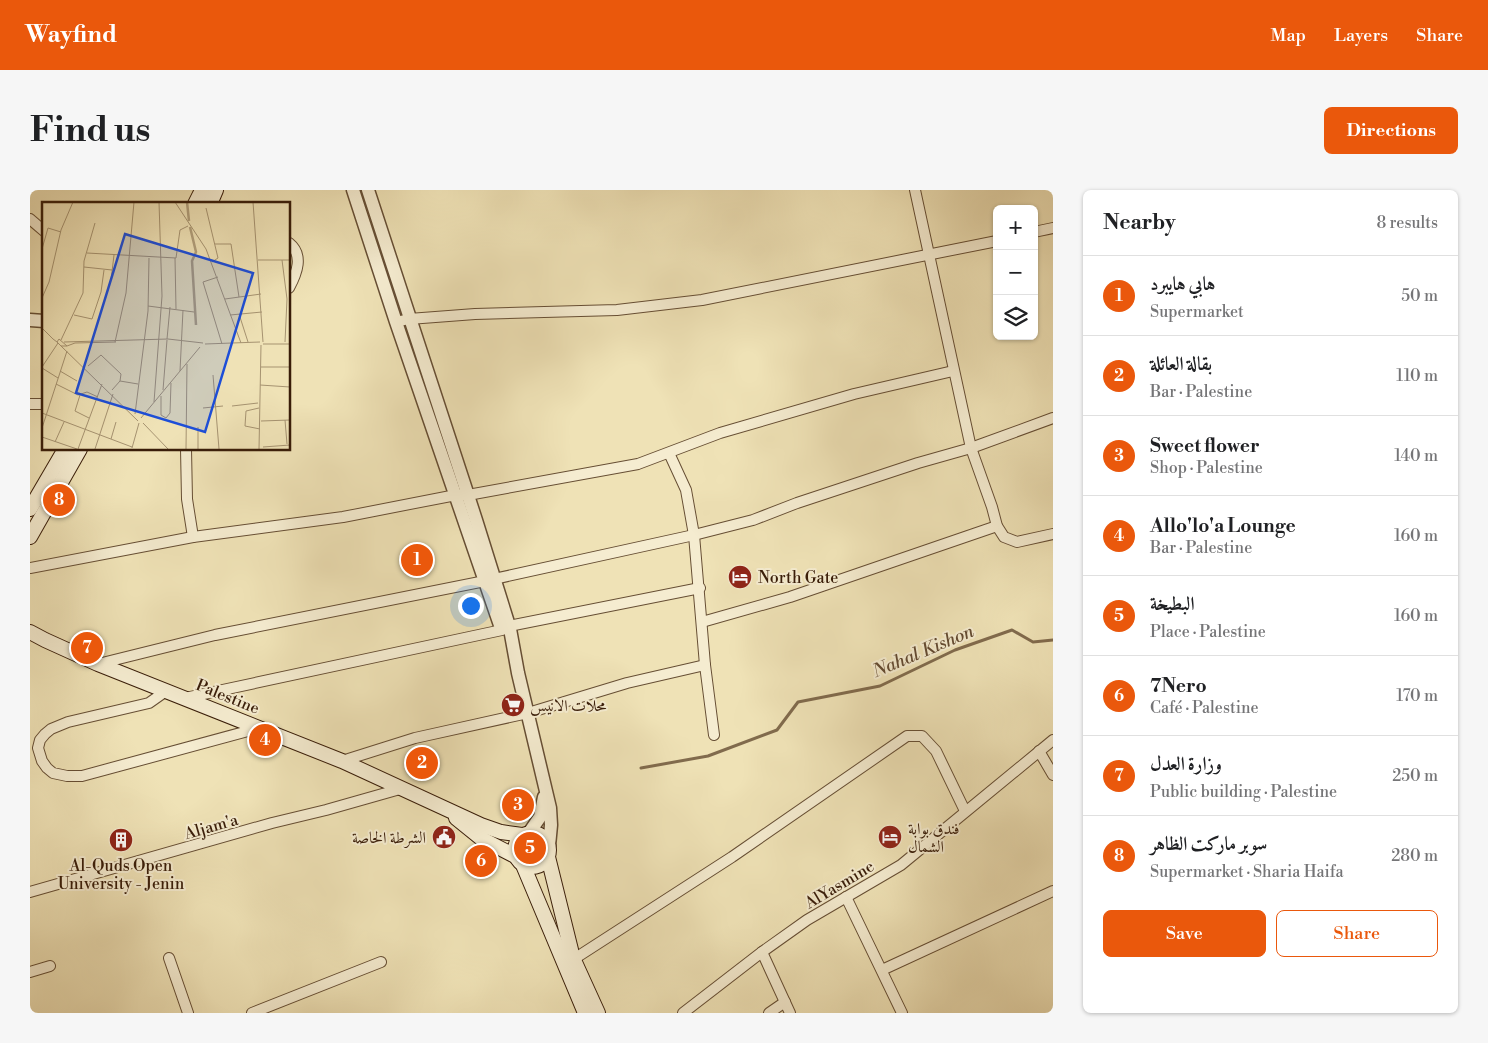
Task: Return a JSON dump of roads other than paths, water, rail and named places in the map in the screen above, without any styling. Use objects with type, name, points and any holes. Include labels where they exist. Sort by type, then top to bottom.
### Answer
[{"type":"main road","points":[[196,202],[202,190]]},
{"type":"main road","points":[[211,202],[216,190]]},
{"type":"main road","points":[[30,509],[64,450]]},
{"type":"main road","points":[[30,537],[79,450]]},
{"type":"main road","points":[[30,632],[45,640]]},
{"type":"main road","points":[[30,638],[45,640]]},
{"type":"main road","name":"Palestine","points":[[45,640],[98,664],[342,762],[451,812],[501,832],[525,834]]},
{"type":"main road","points":[[451,812],[458,822],[482,839],[534,867],[544,862],[548,851]]},
{"type":"main road","points":[[585,1013],[519,860],[515,844],[525,834],[538,833],[543,836],[574,960],[598,1013]]},
{"type":"street","points":[[353,190],[396,322],[462,495]]},
{"type":"street","points":[[368,190],[518,673],[550,816],[548,851]]},
{"type":"street","points":[[914,190],[930,254],[953,371],[971,448],[997,526],[1004,537],[1018,542],[1053,534]]},
{"type":"street","points":[[30,219],[42,229]]},
{"type":"street","points":[[1038,231],[1053,228]]},
{"type":"street","points":[[396,322],[409,319],[474,314],[617,310],[702,300],[993,242]]},
{"type":"street","points":[[290,244],[299,258],[298,267],[290,286]]},
{"type":"street","points":[[30,568],[193,537],[343,517],[638,464],[720,433],[854,394],[953,371]]},
{"type":"street","points":[[98,664],[215,635],[490,580],[694,535],[753,520],[815,497],[918,463],[971,448],[1053,418]]},
{"type":"street","points":[[186,450],[188,499],[193,537]]},
{"type":"street","points":[[669,453],[686,490],[694,535],[700,588],[705,665],[714,735]]},
{"type":"street","points":[[702,622],[790,598],[997,526]]},
{"type":"street","points":[[185,698],[505,628],[700,588]]},
{"type":"street","points":[[342,762],[415,738],[528,713],[627,683],[705,665]]},
{"type":"street","points":[[166,691],[149,703],[68,722],[51,728],[40,740],[38,748],[42,761],[53,773],[67,776],[82,776],[260,728]]},
{"type":"street","points":[[574,960],[732,857],[907,736],[922,736],[936,751],[965,811]]},
{"type":"street","name":"AlYasmine","points":[[683,1013],[807,920],[901,865],[1053,740]]},
{"type":"street","points":[[1039,751],[1053,775]]},
{"type":"street","name":"Aljam'a","points":[[30,892],[272,823],[400,789]]},
{"type":"street","points":[[525,834],[540,817],[545,790]]},
{"type":"street","points":[[882,970],[1053,891]]},
{"type":"street","points":[[846,897],[902,1013]]},
{"type":"street","points":[[762,952],[790,1013]]},
{"type":"street","points":[[169,958],[188,1013]]},
{"type":"street","points":[[252,1013],[381,962]]},
{"type":"street","points":[[30,972],[50,966]]},
{"type":"street","points":[[769,1013],[785,1002]]},
{"type":"waterway","name":"Nahal Kishon","points":[[641,768],[708,756],[777,730],[798,702],[880,686],[955,650],[1012,630],[1033,642],[1053,640]]},
{"type":"place","name":"سوبر ماركت الظاهر","points":[[59,500]]},
{"type":"place","name":"هابي هايبرد","points":[[417,560]]},
{"type":"place","name":"North Gate","points":[[740,577]]},
{"type":"place","name":"وزارة العدل","points":[[87,648]]},
{"type":"place","name":"محلات الانيس","points":[[513,705]]},
{"type":"place","name":"Allo'lo'a Lounge","points":[[265,740]]},
{"type":"place","name":"بقالة العائلة","points":[[422,763]]},
{"type":"place","name":"Sweet flower","points":[[518,805]]},
{"type":"place","name":"الشرطة الخاصة","points":[[444,837]]},
{"type":"place","name":"فندق بوابة الشمال","points":[[890,837]]},
{"type":"place","name":"Al-Quds Open University - Jenin","points":[[121,840]]},
{"type":"place","name":"البطيخة","points":[[530,848]]},
{"type":"place","name":"7Nero","points":[[481,861]]}]
